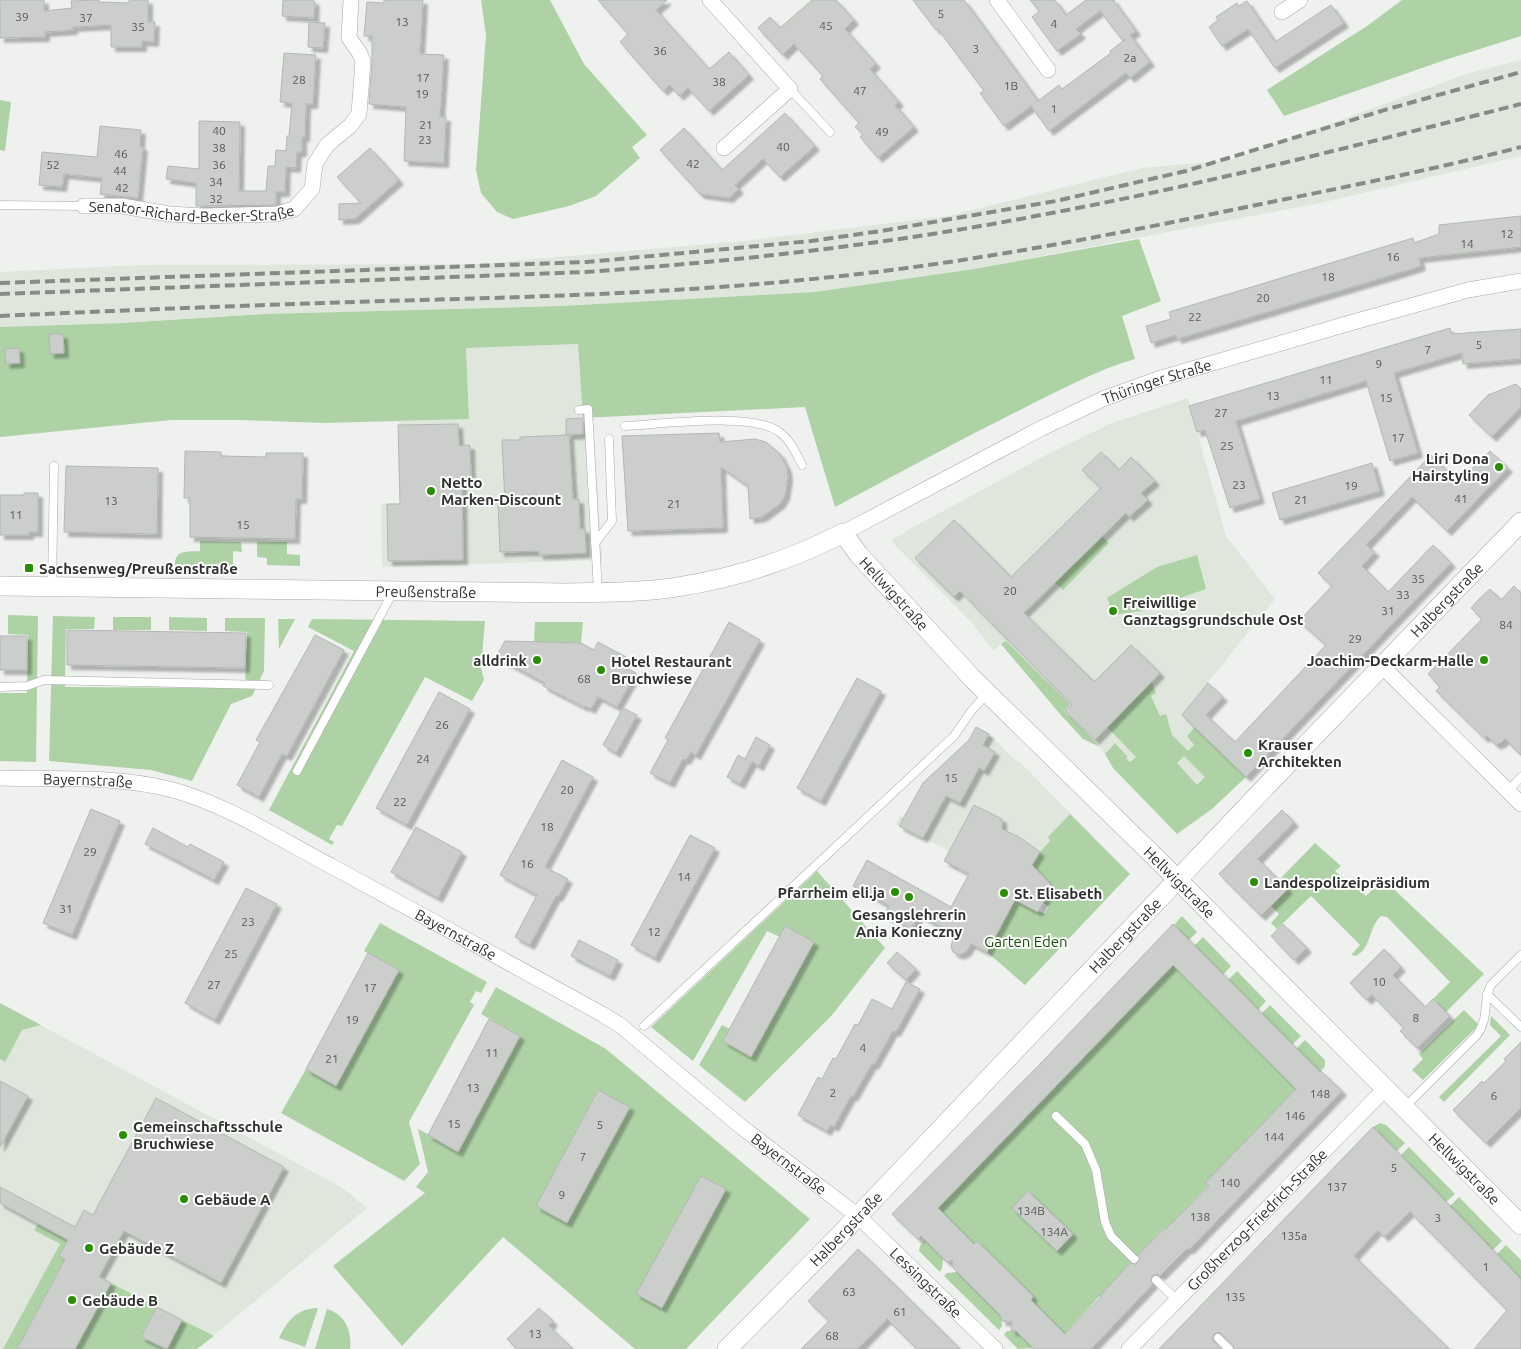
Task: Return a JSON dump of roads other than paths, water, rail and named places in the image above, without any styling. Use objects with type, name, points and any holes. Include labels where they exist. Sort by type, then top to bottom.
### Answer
[{"type":"street","name":"Senator-Richard-Becker-Straße","points":[[84,206],[122,206],[169,214],[204,216],[277,214],[294,209],[312,189],[315,164],[327,145],[350,126],[359,114],[363,61],[359,52],[348,38],[351,0]]},
{"type":"street","points":[[710,0],[790,89],[724,148]]},
{"type":"street","points":[[997,0],[1048,70]]},
{"type":"street","points":[[1282,12],[1300,0]]},
{"type":"street","name":"Thüringer Straße","points":[[843,533],[1040,429],[1105,398],[1158,379],[1468,290],[1521,281]]},
{"type":"street","name":"Thüringer Straße","points":[[1491,287],[1521,292]]},
{"type":"street","name":"Halbergstraße","points":[[728,1349],[858,1216],[1521,522]]},
{"type":"street","name":"Preußenstraße","points":[[0,586],[598,592],[676,588],[760,568],[802,553],[843,533]]},
{"type":"street","name":"Hellwigstraße","points":[[843,533],[864,562],[935,639],[1521,1225]]},
{"type":"street","points":[[1382,666],[1521,804]]},
{"type":"street","name":"Bayernstraße","points":[[0,778],[92,779],[148,785],[173,790],[207,802],[247,821],[620,1025],[739,1124],[858,1216]]},
{"type":"street","name":"Großherzog-Friedrich-Straße","points":[[1129,1349],[1385,1089]]},
{"type":"street","name":"Lessingstraße","points":[[858,1216],[995,1349]]},
{"type":"lane","points":[[790,89],[830,132]]},
{"type":"lane","name":"Senator-Richard-Becker-Straße","points":[[0,205],[84,206]]},
{"type":"lane","points":[[579,410],[588,409],[598,592]]},
{"type":"lane","points":[[625,426],[722,421],[754,422],[778,431],[792,444],[802,465]]},
{"type":"lane","points":[[595,543],[612,521],[609,439]]},
{"type":"lane","points":[[52,587],[54,466]]},
{"type":"lane","points":[[297,771],[394,590]]},
{"type":"lane","points":[[0,687],[27,686],[44,680],[269,684]]},
{"type":"lane","points":[[644,1026],[954,736],[972,710],[988,693]]},
{"type":"lane","points":[[1508,790],[1521,777]]},
{"type":"lane","points":[[1404,1108],[1477,1035],[1485,1021],[1487,994],[1491,985],[1521,954]]},
{"type":"lane","points":[[1487,994],[1521,1027]]},
{"type":"lane","points":[[1056,1116],[1085,1144],[1096,1170],[1105,1222],[1111,1236],[1134,1259]]},
{"type":"lane","points":[[1156,1280],[1177,1300]]},
{"type":"lane","points":[[1218,1338],[1229,1349]]},
{"type":"railway","points":[[0,283],[587,262],[811,241],[1056,201],[1186,171],[1388,109],[1521,72]]},
{"type":"railway","points":[[0,294],[586,272],[701,263],[815,250],[928,235],[1162,191],[1521,104]]},
{"type":"railway","points":[[0,316],[608,294],[832,277],[931,265],[1080,240],[1374,181],[1521,147]]},
{"type":"place","name":"Liri Dona Hairstyling","points":[[1499,467]]},
{"type":"place","name":"Netto Marken-Discount","points":[[431,491]]},
{"type":"place","name":"Sachsenweg/Preußenstraße","points":[[29,568]]},
{"type":"place","name":"Freiwillige Ganztagsgrundschule Ost","points":[[1113,611]]},
{"type":"place","name":"alldrink","points":[[537,660]]},
{"type":"place","name":"Joachim-Deckarm-Halle","points":[[1484,660]]},
{"type":"place","name":"Hotel Restaurant Bruchwiese","points":[[601,670]]},
{"type":"place","name":"Krauser Architekten","points":[[1248,753]]},
{"type":"place","name":"Landespolizeipräsidium","points":[[1254,882]]},
{"type":"place","name":"Pfarrheim eli.ja","points":[[895,892]]},
{"type":"place","name":"St. Elisabeth","points":[[1004,893]]},
{"type":"place","name":"Gesangslehrerin Ania Konieczny","points":[[909,897]]},
{"type":"place","name":"Gemeinschaftsschule Bruchwiese","points":[[123,1135]]},
{"type":"place","name":"Gebäude A","points":[[184,1199]]},
{"type":"place","name":"Gebäude Z","points":[[89,1248]]},
{"type":"place","name":"Gebäude B","points":[[72,1300]]},
{"type":"park label","name":"Garten Eden","points":[[1026,941]]}]
